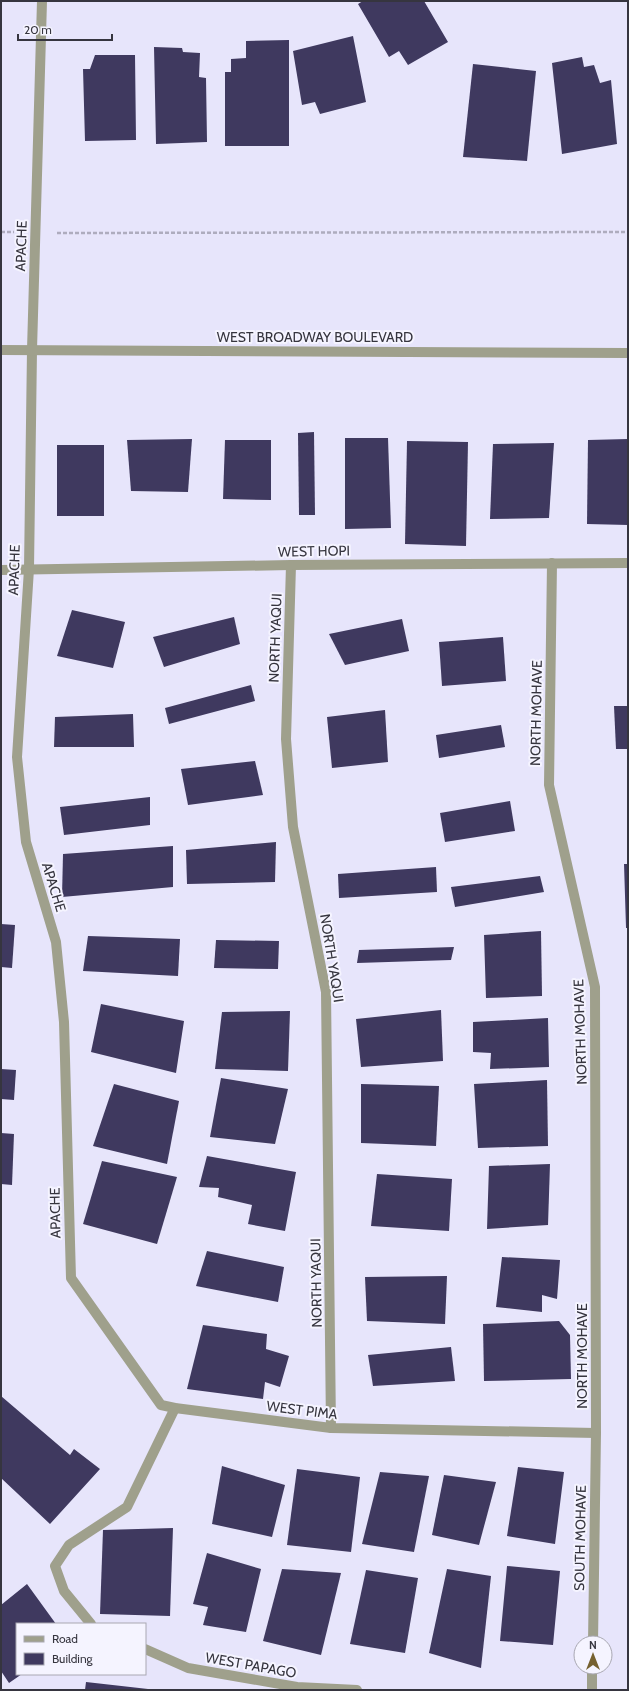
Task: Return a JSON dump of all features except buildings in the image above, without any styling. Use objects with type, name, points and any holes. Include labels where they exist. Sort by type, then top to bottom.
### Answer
[{"type":"street","name":"APACHE","points":[[42,1],[32,350],[29,569],[17,757],[26,842],[56,942],[64,1022],[71,1278]]},
{"type":"street","name":"WEST BROADWAY BOULEVARD","points":[[1,350],[628,353]]},
{"type":"street","name":"NORTH MOHAVE","points":[[552,563],[549,785],[595,987],[596,1433]]},
{"type":"street","name":"WEST HOPI","points":[[1,570],[291,565],[628,563]]},
{"type":"street","name":"NORTH YAQUI","points":[[291,565],[286,739],[293,827],[326,992],[331,1428]]},
{"type":"street","name":"WEST PIMA","points":[[71,1278],[161,1405],[331,1428],[596,1433]]},
{"type":"street","points":[[90,1623],[64,1591],[55,1566],[69,1545],[127,1507],[175,1408]]},
{"type":"street","name":"SOUTH MOHAVE","points":[[593,1635],[596,1433]]},
{"type":"street","name":"WEST PAPAGO","points":[[146,1649],[188,1668],[297,1687],[357,1690]]},
{"type":"street","points":[[592,1675],[592,1690]]},
{"type":"path","points":[[1,232],[628,232]]}]
